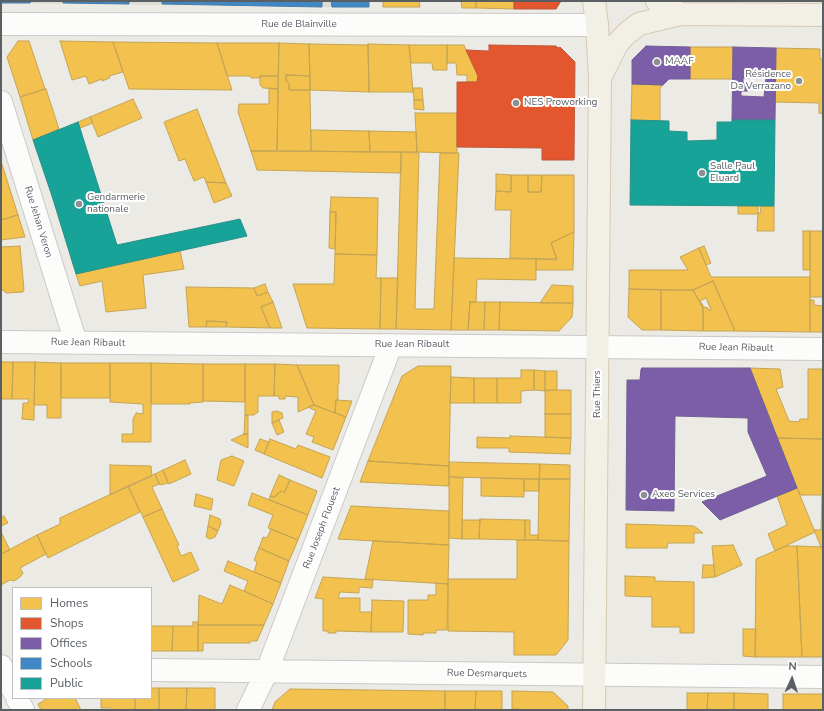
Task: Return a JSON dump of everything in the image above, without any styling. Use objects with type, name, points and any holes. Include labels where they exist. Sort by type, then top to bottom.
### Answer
[{"type":"main road","name":"Rue Thiers","points":[[594,1],[600,78],[594,710]]},
{"type":"main road","points":[[657,1],[680,14],[823,15]]},
{"type":"main road","name":"Rue Thiers","points":[[600,78],[617,44],[626,34],[639,24],[680,14]]},
{"type":"street","name":"Rue de Blainville","points":[[1,24],[597,25]]},
{"type":"street","name":"Rue Jehan Veron","points":[[1,102],[76,343]]},
{"type":"street","name":"Rue Jean Ribault","points":[[1,342],[823,349]]},
{"type":"street","name":"Rue Joseph Flouest","points":[[248,710],[267,671],[391,345]]},
{"type":"street","points":[[5,668],[12,687]]},
{"type":"street","name":"Rue Desmarquets","points":[[152,670],[823,677]]},
{"type":"street","points":[[18,699],[23,710]]},
{"type":"shaded area","points":[[1,1],[331,1],[332,7],[1,3]]},
{"type":"building: Homes","points":[[383,1],[419,1],[420,7],[383,7]]},
{"type":"building: Homes","points":[[461,1],[476,1],[476,8],[462,8]]},
{"type":"building: Homes","points":[[476,1],[514,1],[514,9],[476,8]]},
{"type":"building: Homes","points":[[18,41],[29,41],[45,89],[20,97],[7,57]]},
{"type":"building: Homes","points":[[60,41],[113,42],[123,72],[109,76],[110,78],[102,81],[102,79],[89,84],[86,76],[72,80]]},
{"type":"building: Homes","points":[[113,42],[217,43],[232,90],[129,89]]},
{"type":"building: Homes","points":[[217,43],[279,43],[278,76],[260,76],[260,78],[251,78],[251,76],[227,76]]},
{"type":"building: Homes","points":[[279,43],[309,44],[310,76],[286,75],[286,81],[289,84],[289,90],[310,90],[311,151],[277,151]]},
{"type":"building: Homes","points":[[309,44],[368,45],[369,92],[310,90]]},
{"type":"building: Homes","points":[[368,44],[409,45],[413,92],[369,92]]},
{"type":"building: Homes","points":[[409,45],[447,45],[447,70],[433,70],[432,63],[411,63]]},
{"type":"building: Homes","points":[[447,45],[464,45],[478,76],[477,82],[467,82],[467,75],[457,75],[456,63],[447,63]]},
{"type":"building: Homes","points":[[690,47],[733,47],[733,79],[690,79]]},
{"type":"building: Homes","name":"Résidence Da Verrazano","points":[[776,48],[820,49],[820,59],[823,59],[823,114],[819,113],[819,103],[775,102]]},
{"type":"building: Homes","points":[[286,75],[310,76],[310,90],[289,90]]},
{"type":"building: Homes","points":[[260,76],[278,76],[278,89],[263,88],[260,85]]},
{"type":"building: Homes","points":[[632,84],[663,85],[660,88],[660,121],[631,120]]},
{"type":"building: Homes","points":[[269,88],[278,89],[277,151],[251,151],[238,112],[239,104],[269,104]]},
{"type":"building: Homes","points":[[413,88],[422,88],[423,100],[414,100]]},
{"type":"building: Homes","points":[[46,89],[59,129],[33,140],[20,97]]},
{"type":"building: Homes","points":[[133,99],[142,118],[98,137],[90,117]]},
{"type":"building: Homes","points":[[414,100],[423,100],[424,110],[414,109]]},
{"type":"building: Homes","points":[[197,109],[226,183],[206,182],[204,177],[194,181],[185,159],[179,161],[164,122]]},
{"type":"building: Homes","points":[[415,113],[457,113],[457,153],[417,152]]},
{"type":"building: Homes","points":[[90,117],[93,123],[80,128],[78,122]]},
{"type":"building: Homes","points":[[311,130],[369,131],[370,152],[311,151]]},
{"type":"building: Homes","points":[[369,131],[416,132],[417,152],[370,152]]},
{"type":"building: Homes","points":[[251,151],[401,152],[401,173],[257,170]]},
{"type":"building: Homes","points":[[401,152],[419,153],[415,309],[434,309],[440,153],[459,153],[451,330],[396,329]]},
{"type":"building: Homes","points":[[1,161],[18,215],[1,220]]},
{"type":"building: Homes","points":[[496,174],[511,175],[511,192],[496,191]]},
{"type":"building: Homes","points":[[511,175],[528,175],[528,192],[541,192],[542,175],[574,175],[574,232],[551,243],[557,259],[510,258],[511,210],[495,210],[496,191],[511,192]]},
{"type":"building: Homes","points":[[528,175],[542,175],[541,192],[528,192]]},
{"type":"building: Homes","points":[[206,182],[226,183],[232,196],[214,203]]},
{"type":"building: Homes","points":[[331,197],[378,198],[377,255],[335,254],[336,212],[330,212]]},
{"type":"building: Homes","points":[[738,206],[758,206],[758,214],[738,214]]},
{"type":"building: Homes","points":[[760,206],[774,206],[774,231],[757,231],[758,213],[761,213]]},
{"type":"building: Homes","points":[[330,212],[336,212],[335,249],[329,248]]},
{"type":"building: Homes","points":[[18,215],[25,237],[1,240],[1,220]]},
{"type":"building: Homes","points":[[803,231],[810,231],[810,270],[803,270]]},
{"type":"building: Homes","points":[[810,231],[823,231],[823,297],[810,297]]},
{"type":"building: Homes","points":[[574,232],[573,270],[536,270],[536,259],[557,260],[551,243]]},
{"type":"building: Homes","points":[[20,246],[24,290],[23,292],[6,293],[1,290],[1,247]]},
{"type":"building: Homes","points":[[704,246],[711,263],[706,265],[699,248]]},
{"type":"building: Homes","points":[[699,248],[711,277],[810,277],[810,332],[735,331],[713,281],[693,290],[629,289],[629,270],[688,270],[680,257]]},
{"type":"building: Homes","points":[[180,251],[184,269],[143,275],[146,308],[106,312],[102,281],[80,286],[76,274]]},
{"type":"building: Homes","points":[[335,254],[377,255],[376,278],[381,278],[380,329],[307,328],[293,284],[334,284]]},
{"type":"building: Homes","points":[[454,258],[536,259],[536,280],[477,279],[476,302],[470,302],[468,330],[451,330]]},
{"type":"building: Homes","points":[[381,278],[398,278],[396,329],[380,329]]},
{"type":"building: Homes","points":[[713,281],[735,331],[703,331],[703,308],[693,290]],"holes":[[[706,298],[711,310],[704,307],[700,301]]]},
{"type":"building: Homes","points":[[265,284],[268,292],[257,296],[254,288]]},
{"type":"building: Homes","points":[[552,285],[573,286],[573,303],[540,303]]},
{"type":"building: Homes","points":[[186,287],[254,288],[257,296],[268,292],[273,302],[261,307],[270,328],[226,327],[227,322],[207,321],[206,327],[189,327]]},
{"type":"building: Homes","points":[[629,289],[661,290],[661,330],[642,330],[628,317]]},
{"type":"building: Homes","points":[[661,290],[693,290],[703,308],[703,331],[661,330]]},
{"type":"building: Homes","points":[[810,300],[814,300],[814,305],[823,306],[823,332],[810,332]]},
{"type":"building: Homes","points":[[273,302],[282,328],[270,328],[261,307]]},
{"type":"building: Homes","points":[[470,302],[485,302],[484,330],[468,330]]},
{"type":"building: Homes","points":[[485,302],[500,302],[499,330],[484,330]]},
{"type":"building: Homes","points":[[500,302],[573,303],[572,317],[559,331],[499,330]]},
{"type":"building: Homes","points":[[207,321],[227,322],[226,327],[206,327]]},
{"type":"building: Homes","points":[[1,362],[13,362],[12,399],[1,399]]},
{"type":"building: Homes","points":[[13,362],[35,362],[34,420],[22,419],[23,403],[28,403],[29,399],[12,399]]},
{"type":"building: Homes","points":[[35,362],[61,363],[61,418],[47,418],[47,405],[34,405]]},
{"type":"building: Homes","points":[[61,363],[110,363],[110,398],[61,398]]},
{"type":"building: Homes","points":[[110,363],[151,363],[151,442],[122,442],[122,434],[133,434],[133,419],[136,413],[143,414],[143,404],[110,402]]},
{"type":"building: Homes","points":[[151,363],[203,364],[203,402],[190,404],[151,404]]},
{"type":"building: Homes","points":[[203,364],[245,364],[245,402],[203,401]]},
{"type":"building: Homes","points":[[245,364],[275,364],[274,396],[258,396],[258,412],[254,415],[245,415]]},
{"type":"building: Homes","points":[[275,364],[297,365],[314,405],[298,412],[298,397],[285,396],[285,399],[279,399],[279,396],[274,396]]},
{"type":"building: Homes","points":[[297,365],[339,365],[338,400],[336,400],[335,413],[314,405]]},
{"type":"building: Homes","points":[[418,366],[451,366],[449,466],[368,461],[402,376]]},
{"type":"building: Homes","points":[[750,368],[780,369],[783,387],[776,389],[789,421],[799,422],[800,419],[808,419],[808,369],[823,369],[823,439],[777,438]]},
{"type":"building: Homes","points":[[521,370],[534,370],[534,390],[521,391],[521,403],[497,403],[497,378],[521,378]]},
{"type":"building: Homes","points":[[534,370],[545,371],[545,391],[534,390]]},
{"type":"building: Homes","points":[[545,371],[557,371],[557,390],[545,391]]},
{"type":"building: Homes","points":[[451,377],[474,378],[474,403],[450,403]]},
{"type":"building: Homes","points":[[474,378],[497,378],[497,403],[474,403]]},
{"type":"building: Homes","points":[[545,390],[571,390],[571,414],[545,414]]},
{"type":"building: Homes","points":[[336,400],[352,401],[346,417],[335,413]]},
{"type":"building: Homes","points":[[314,405],[346,417],[333,450],[312,442],[314,437],[306,434],[316,411],[308,407]]},
{"type":"building: Homes","points":[[277,411],[282,413],[283,418],[272,423],[272,412]]},
{"type":"building: Homes","points":[[545,414],[571,414],[571,438],[545,437]]},
{"type":"building: Homes","points":[[245,415],[248,415],[248,434],[244,434]]},
{"type":"building: Homes","points":[[279,420],[284,432],[277,435],[272,423]]},
{"type":"building: Homes","points":[[244,434],[248,434],[248,448],[231,440]]},
{"type":"building: Homes","points":[[510,436],[571,438],[570,454],[509,452],[509,448],[477,448],[477,437],[510,438]]},
{"type":"building: Homes","points":[[777,438],[823,439],[823,547],[821,547],[814,530],[821,530],[822,495],[800,495]]},
{"type":"building: Homes","points":[[260,439],[269,442],[264,454],[255,450]]},
{"type":"building: Homes","points":[[270,439],[296,449],[298,445],[330,457],[322,478],[264,454]]},
{"type":"building: Homes","points":[[232,456],[244,461],[234,486],[217,480],[221,460]]},
{"type":"building: Homes","points":[[185,460],[191,474],[169,484],[163,470]]},
{"type":"building: Homes","points":[[368,461],[449,466],[449,486],[360,482]]},
{"type":"building: Homes","points":[[449,462],[540,464],[539,479],[449,477]]},
{"type":"building: Homes","points":[[540,464],[570,465],[570,479],[539,479]]},
{"type":"building: Homes","points":[[110,465],[151,466],[152,476],[110,495]]},
{"type":"building: Homes","points":[[163,470],[168,483],[160,485],[155,474]]},
{"type":"building: Homes","points":[[155,474],[159,484],[152,487],[162,509],[143,517],[128,486]]},
{"type":"building: Homes","points":[[279,475],[290,480],[284,493],[282,491],[275,497],[270,496]]},
{"type":"building: Homes","points":[[449,477],[463,478],[462,539],[449,538]]},
{"type":"building: Homes","points":[[481,478],[524,479],[524,497],[481,496]]},
{"type":"building: Homes","points":[[524,479],[539,479],[539,491],[524,491]]},
{"type":"building: Homes","points":[[539,479],[570,479],[569,541],[538,540]]},
{"type":"building: Homes","points":[[290,480],[317,491],[308,515],[269,500],[270,496],[275,497],[282,491],[284,493]]},
{"type":"building: Homes","points":[[128,486],[140,512],[48,558],[37,535],[60,524],[60,518]]},
{"type":"building: Homes","points":[[797,488],[815,532],[775,551],[768,534],[787,525],[777,496]]},
{"type":"building: Homes","points":[[252,493],[308,515],[298,540],[268,528],[273,515],[248,505]]},
{"type":"building: Homes","points":[[196,494],[213,499],[211,510],[194,506]]},
{"type":"building: Homes","points":[[351,506],[449,511],[449,545],[338,539]]},
{"type":"building: Homes","points":[[162,509],[179,545],[177,546],[181,556],[191,552],[199,570],[173,582],[143,517]]},
{"type":"building: Homes","points":[[210,515],[220,519],[221,523],[218,531],[208,526]]},
{"type":"building: Homes","points":[[4,516],[8,523],[1,526],[1,518]]},
{"type":"building: Homes","points":[[480,519],[525,520],[525,540],[479,539]]},
{"type":"building: Homes","points":[[462,520],[480,520],[479,539],[462,539]]},
{"type":"building: Homes","points":[[525,520],[530,520],[530,535],[538,535],[538,540],[525,540]]},
{"type":"building: Homes","points":[[626,524],[694,526],[703,533],[694,533],[694,543],[668,543],[667,548],[626,548]]},
{"type":"building: Homes","points":[[208,526],[218,531],[215,537],[210,539],[206,537]]},
{"type":"building: Homes","points":[[271,529],[298,540],[289,561],[259,548],[263,537],[267,538]]},
{"type":"building: Homes","points":[[1,532],[10,550],[1,554]]},
{"type":"building: Homes","points":[[37,535],[46,554],[20,568],[23,573],[20,577],[14,581],[10,580],[1,585],[1,554]]},
{"type":"building: Homes","points":[[517,540],[569,541],[568,640],[556,655],[514,655],[514,632],[448,631],[448,579],[517,579]]},
{"type":"building: Homes","points":[[373,541],[449,545],[448,584],[365,579]]},
{"type":"building: Homes","points":[[733,545],[742,565],[715,577],[712,546]]},
{"type":"building: Homes","points":[[786,546],[797,546],[802,657],[755,657],[756,559]]},
{"type":"building: Homes","points":[[797,546],[823,547],[823,657],[802,657]]},
{"type":"building: Homes","points":[[259,548],[289,561],[281,583],[254,572],[257,562],[254,560]]},
{"type":"building: Homes","points":[[228,561],[281,583],[273,604],[244,591],[248,581],[224,571]]},
{"type":"building: Homes","points":[[703,565],[714,565],[715,577],[702,578]]},
{"type":"building: Homes","points":[[625,576],[655,577],[655,581],[694,582],[694,633],[680,633],[680,627],[652,627],[652,597],[625,596]]},
{"type":"building: Homes","points":[[323,577],[373,580],[372,588],[359,587],[359,593],[340,592],[338,598],[360,598],[360,612],[372,612],[371,632],[336,631],[336,633],[328,633],[328,631],[323,631],[323,599],[315,598]]},
{"type":"building: Homes","points":[[436,583],[448,584],[447,630],[436,630],[436,633],[423,633],[423,635],[408,634],[408,600],[428,600],[428,595],[436,595]]},
{"type":"building: Homes","points":[[230,585],[273,604],[264,625],[198,625],[199,595],[222,604]]},
{"type":"building: Homes","points":[[372,600],[404,601],[403,632],[371,632]]},
{"type":"building: Homes","points":[[193,622],[198,622],[198,651],[172,651],[173,626],[193,626]]},
{"type":"building: Homes","points":[[198,625],[264,625],[257,641],[250,641],[250,643],[203,643],[203,651],[198,651]]},
{"type":"building: Homes","points":[[152,626],[173,626],[172,651],[152,651]]},
{"type":"building: Homes","points":[[743,629],[756,629],[755,657],[743,656]]},
{"type":"building: Homes","points":[[152,688],[159,688],[159,710],[135,710],[135,699],[152,699]]},
{"type":"building: Homes","points":[[159,688],[187,688],[186,710],[159,710]]},
{"type":"building: Homes","points":[[187,688],[215,688],[215,710],[186,710]]},
{"type":"building: Homes","points":[[290,689],[445,691],[445,710],[272,710],[275,702]]},
{"type":"building: Homes","points":[[445,691],[476,691],[475,710],[445,710]]},
{"type":"building: Homes","points":[[476,691],[502,691],[502,710],[475,710]]},
{"type":"building: Homes","points":[[512,691],[553,692],[568,706],[568,710],[512,709]]},
{"type":"building: Homes","points":[[687,693],[708,693],[707,710],[687,710]]},
{"type":"building: Homes","points":[[708,693],[734,693],[734,710],[707,710]]},
{"type":"building: Homes","points":[[734,693],[768,694],[768,710],[734,710]]},
{"type":"building: Homes","points":[[783,694],[823,694],[823,710],[783,710]]},
{"type":"building: Homes","points":[[76,699],[81,710],[41,710],[38,704],[45,700]]},
{"type":"building: Homes","points":[[101,699],[135,699],[135,710],[112,710],[112,708],[101,708]]},
{"type":"building: Shops","points":[[514,1],[561,1],[556,9],[514,9]]},
{"type":"building: Shops","name":"NES Proworking","points":[[489,45],[556,46],[558,48],[560,47],[575,62],[574,160],[542,160],[542,148],[457,147],[457,82],[477,82],[478,76],[466,50],[489,51]]},
{"type":"building: Offices","points":[[646,46],[690,47],[690,79],[669,79],[663,85],[632,84],[632,60]]},
{"type":"building: Offices","points":[[733,47],[776,48],[775,120],[732,120]],"holes":[[[743,78],[766,78],[764,97],[741,96],[741,91],[748,91],[748,82],[743,82]]]},
{"type":"building: Offices","points":[[642,368],[750,368],[797,488],[720,520],[702,502],[767,476],[748,432],[748,418],[675,416],[674,511],[626,510],[627,380],[640,380]]},
{"type":"building: Schools","points":[[1,1],[32,1],[30,3],[1,3]]},
{"type":"building: Schools","points":[[63,1],[129,1],[129,4],[63,3]]},
{"type":"building: Schools","points":[[162,1],[322,1],[322,7],[162,4]]},
{"type":"building: Schools","points":[[331,1],[369,1],[369,7],[332,7]]},
{"type":"building: Public","name":"Salle Paul Eluard","points":[[631,120],[669,121],[669,131],[687,132],[687,141],[717,140],[717,122],[732,122],[732,120],[775,120],[774,206],[630,205]]},
{"type":"building: Public","name":"Gendarmerie nationale","points":[[78,122],[117,245],[240,219],[247,236],[76,274],[33,140]]},
{"type":"place","name":"MAAF","points":[[657,62]]},
{"type":"place","name":"Résidence Da Verrazano","points":[[799,81]]},
{"type":"place","name":"NES Proworking","points":[[516,103]]},
{"type":"place","name":"Salle Paul Eluard","points":[[702,173]]},
{"type":"place","name":"Gendarmerie nationale","points":[[79,204]]},
{"type":"place","name":"Axeo Services","points":[[644,495]]}]
